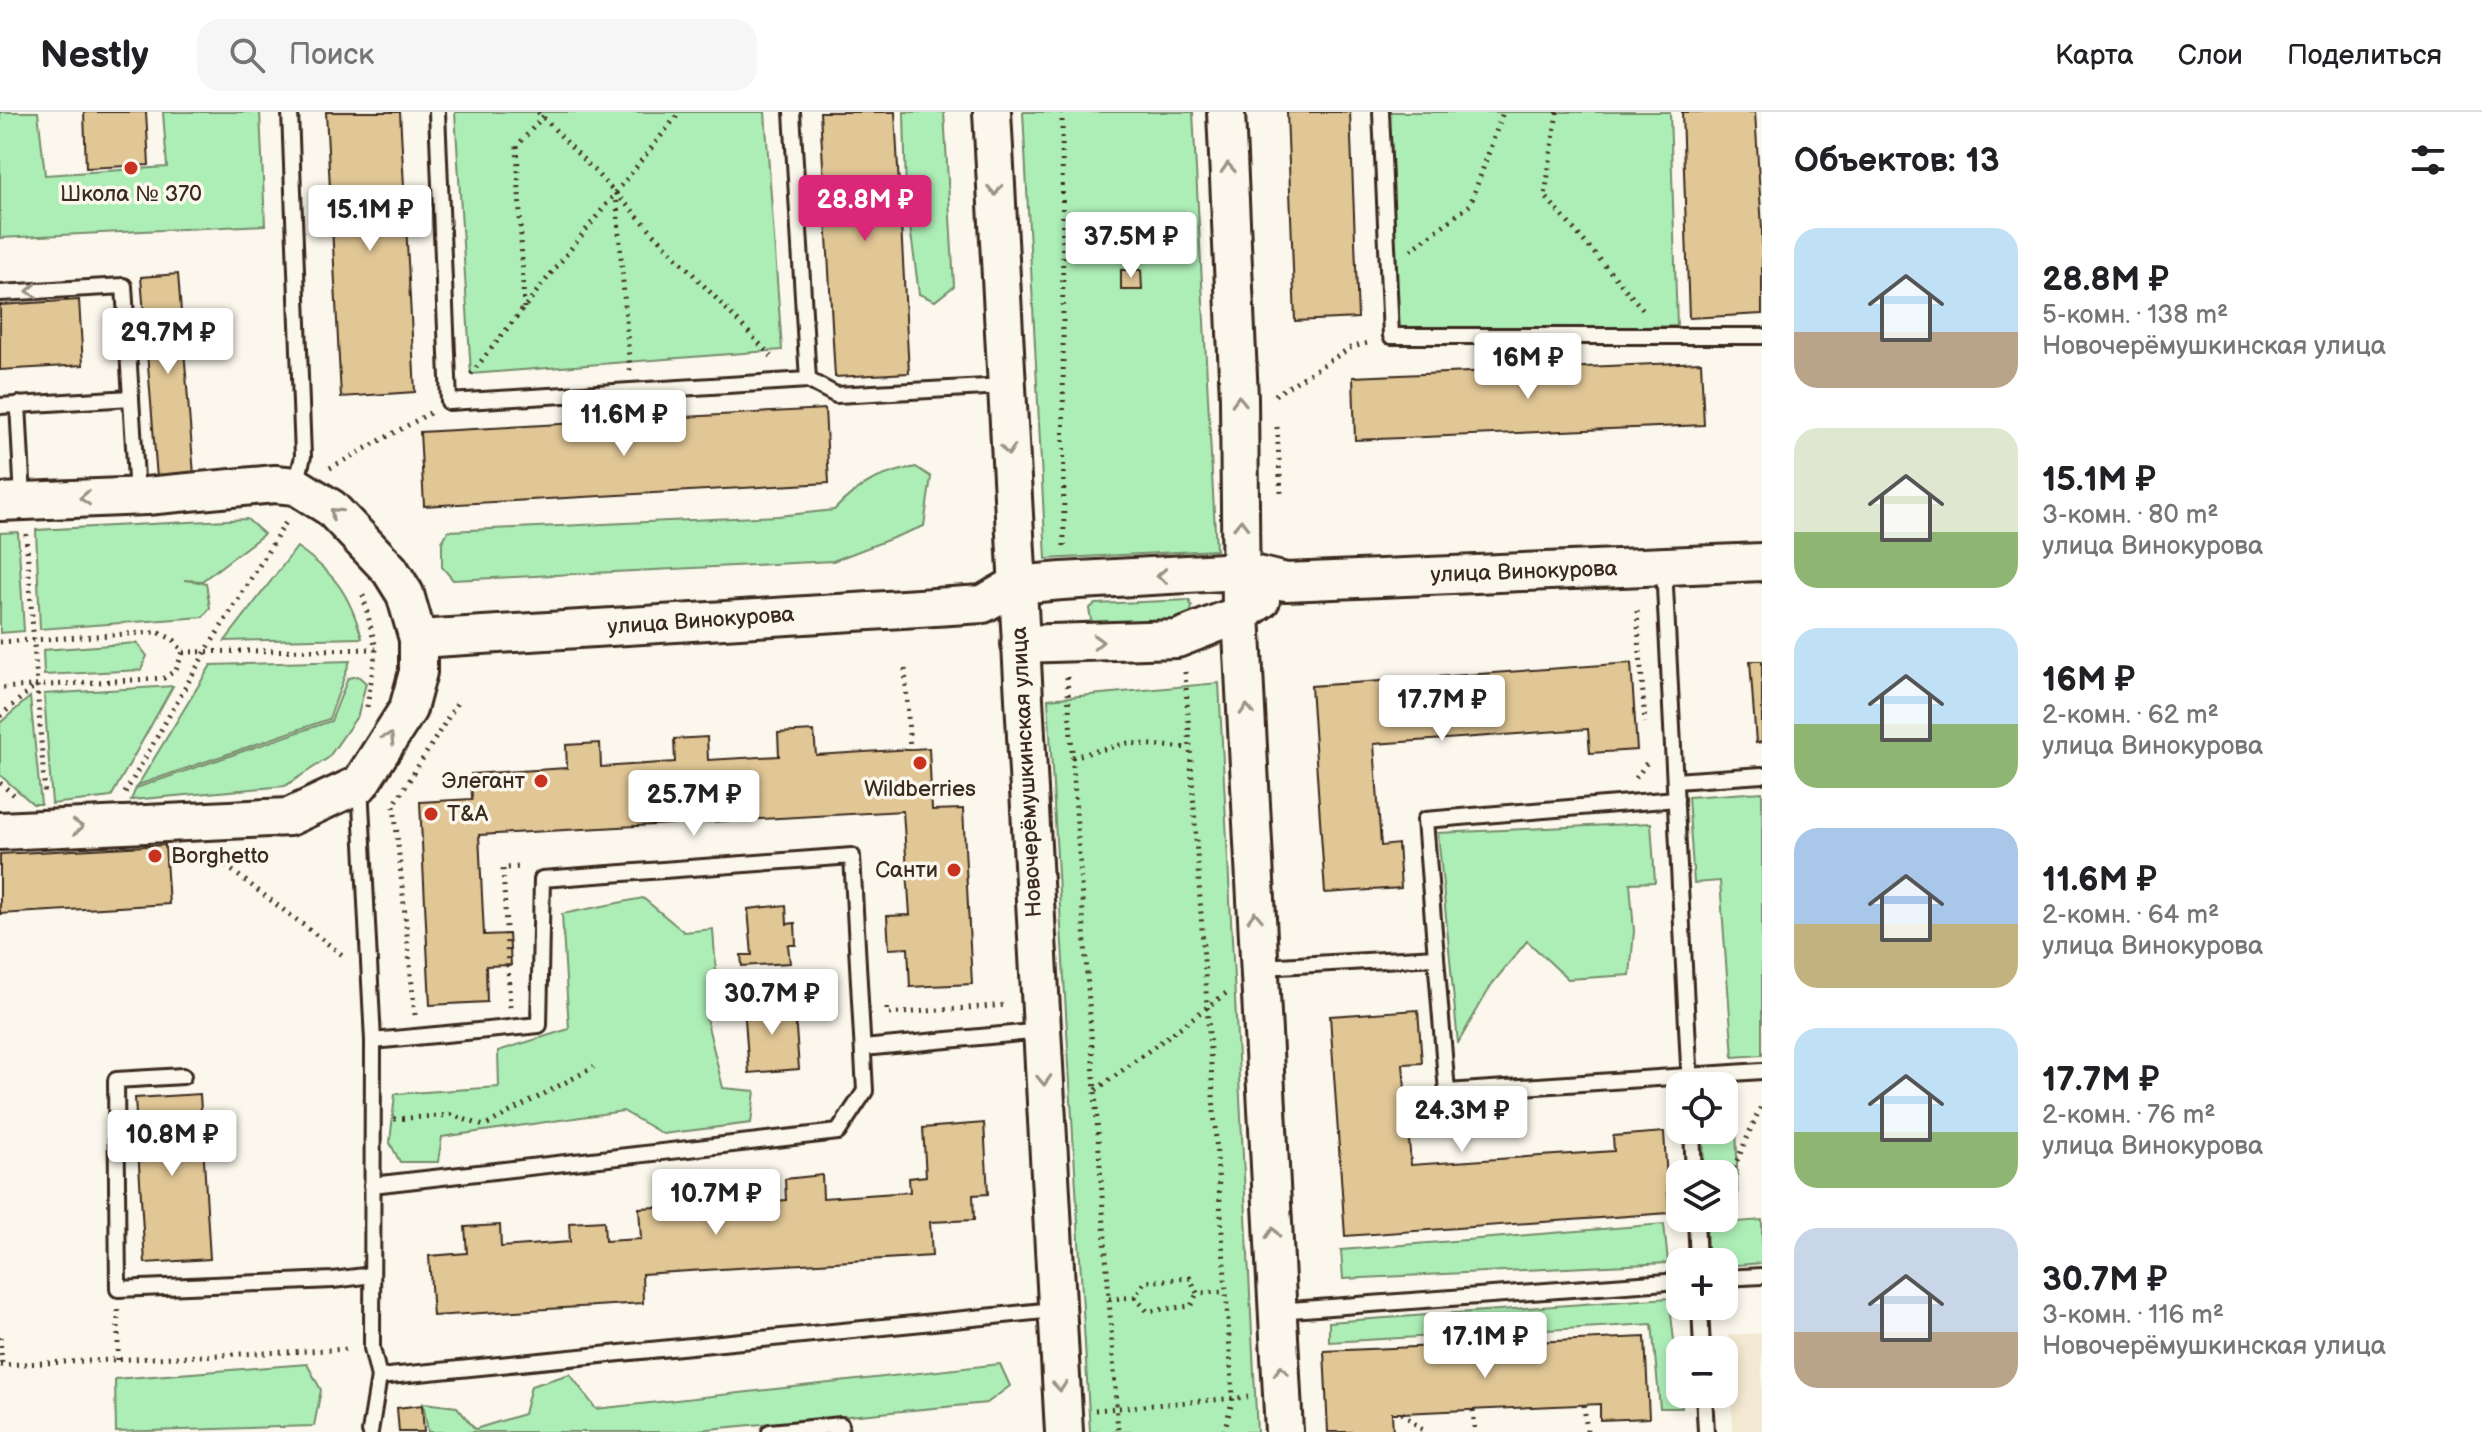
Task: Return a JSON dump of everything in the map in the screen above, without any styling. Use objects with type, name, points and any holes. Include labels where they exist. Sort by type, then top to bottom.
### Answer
[{"type":"street","name":"Новочерёмушкинская улица","points":[[992,112],[1042,1031],[1054,1310],[1063,1422]]},
{"type":"street","points":[[1226,112],[1239,398],[1244,978],[1277,1311],[1284,1432]]},
{"type":"street","points":[[0,831],[289,817],[360,784],[408,709],[418,672],[418,639],[405,594],[390,570],[331,508],[286,501],[275,484],[137,495],[16,510]]},
{"type":"street","name":"улица Винокурова","points":[[418,639],[983,604],[1016,585],[1062,581],[1240,571],[1286,582],[1762,562]]},
{"type":"street","points":[[983,604],[1020,644],[1177,639],[1241,614],[1286,582]]},
{"type":"lane","points":[[286,501],[303,456],[290,112]]},
{"type":"lane","points":[[437,112],[449,402],[802,381],[836,395],[1005,386]]},
{"type":"lane","points":[[792,112],[802,381]]},
{"type":"lane","points":[[1381,112],[1391,336],[1762,336]]},
{"type":"lane","points":[[0,293],[124,286],[137,495]]},
{"type":"lane","points":[[0,406],[131,398]]},
{"type":"lane","points":[[16,510],[18,404]]},
{"type":"lane","points":[[1664,566],[1690,1072]]},
{"type":"lane","points":[[1675,781],[1762,775]]},
{"type":"lane","points":[[360,784],[373,1041],[372,1348],[379,1377],[370,1432]]},
{"type":"lane","points":[[1666,1082],[1447,1092],[1425,820],[1676,799]]},
{"type":"lane","points":[[372,1185],[838,1132],[865,1091],[852,856],[542,879],[539,1025],[373,1041]]},
{"type":"lane","points":[[1244,978],[1436,957]]},
{"type":"lane","points":[[863,1048],[1042,1031]]},
{"type":"lane","points":[[1738,1074],[1762,1071]]},
{"type":"lane","points":[[183,1076],[116,1080],[118,1289],[333,1280],[372,1275]]},
{"type":"lane","points":[[1738,1277],[1762,1276]]},
{"type":"lane","points":[[1277,1311],[1666,1282]]},
{"type":"lane","points":[[379,1377],[1054,1310]]},
{"type":"lane","points":[[1705,1408],[1706,1432]]},
{"type":"lane","points":[[770,1432],[841,1425]]},
{"type":"path","points":[[1062,112],[1066,524],[1062,581]]},
{"type":"path","points":[[1388,268],[1470,205],[1503,112]]},
{"type":"path","points":[[1557,112],[1545,196],[1666,336]]},
{"type":"path","points":[[524,308],[517,146],[543,114],[615,192],[802,381]]},
{"type":"path","points":[[615,192],[632,391]]},
{"type":"path","points":[[1275,395],[1350,348],[1391,336]]},
{"type":"path","points":[[286,501],[298,530]]},
{"type":"path","points":[[16,510],[33,640],[45,800]]},
{"type":"path","points":[[359,587],[376,649],[366,713]]},
{"type":"path","points":[[1637,611],[1646,734]]},
{"type":"path","points":[[0,642],[158,632],[174,640],[183,652]]},
{"type":"path","points":[[1065,643],[1118,1432]]},
{"type":"path","points":[[183,652],[376,649]]},
{"type":"path","points":[[124,795],[206,651]]},
{"type":"path","points":[[0,688],[164,678],[176,670],[183,652]]},
{"type":"path","points":[[905,669],[910,750]]},
{"type":"path","points":[[1185,672],[1233,1398],[1224,1432]]},
{"type":"path","points":[[0,716],[35,685]]},
{"type":"path","points":[[431,1016],[415,1017],[394,805],[459,700]]},
{"type":"path","points":[[1072,757],[1128,743],[1190,748]]},
{"type":"path","points":[[1610,804],[1648,765],[1647,749]]},
{"type":"path","points":[[202,848],[370,976]]},
{"type":"path","points":[[494,1009],[510,1008],[503,868],[534,866]]},
{"type":"path","points":[[1095,1090],[1244,978]]},
{"type":"path","points":[[886,999],[887,1014],[1010,1005]]},
{"type":"path","points":[[373,1121],[451,1115],[484,1126],[594,1067]]},
{"type":"path","points":[[1737,1160],[1762,1104]]},
{"type":"path","points":[[1190,1278],[1197,1293],[1191,1306],[1147,1311],[1135,1297],[1144,1282],[1190,1278]]},
{"type":"path","points":[[118,1289],[118,1360]]},
{"type":"path","points":[[1197,1293],[1226,1292]]},
{"type":"path","points":[[1109,1299],[1135,1297]]},
{"type":"path","points":[[0,1337],[1,1365],[372,1348]]},
{"type":"path","points":[[1063,1422],[1117,1408],[1282,1395]]},
{"type":"path","points":[[1584,1405],[1587,1432]]},
{"type":"path","points":[[1473,1410],[1475,1432]]},
{"type":"path","points":[[1402,1413],[1425,1432]]},
{"type":"shaded area","points":[[1762,1333],[1762,1432],[1733,1432],[1732,1408],[1738,1408],[1738,1336],[1728,1335]]},
{"type":"green space","name":"Школа № 370","points":[[0,112],[38,112],[45,175],[167,167],[163,112],[260,112],[265,225],[0,238]]},
{"type":"green space","points":[[455,112],[765,112],[782,350],[471,374]]},
{"type":"green space","points":[[904,112],[944,112],[954,286],[935,301],[919,294],[906,196]]},
{"type":"green space","points":[[1023,112],[1193,112],[1216,550],[1046,559]]},
{"type":"green space","points":[[1387,112],[1670,112],[1677,326],[1393,335]]},
{"type":"green space","points":[[916,467],[931,477],[924,526],[833,561],[453,580],[442,567],[442,542],[448,531],[778,516],[834,510],[871,481]]},
{"type":"green space","points":[[247,519],[264,534],[202,581],[184,580],[206,583],[210,608],[203,617],[40,629],[36,530]]},
{"type":"green space","points":[[18,532],[24,631],[0,633],[0,533]]},
{"type":"green space","points":[[297,547],[321,566],[339,586],[352,609],[362,638],[225,641]]},
{"type":"green space","points":[[1189,600],[1192,607],[1189,619],[1097,624],[1091,620],[1089,609],[1095,604]]},
{"type":"green space","points":[[137,643],[147,656],[141,670],[44,675],[43,650]]},
{"type":"green space","points":[[350,661],[329,719],[138,785],[211,665]]},
{"type":"green space","points":[[358,676],[366,683],[358,715],[328,758],[285,786],[131,800],[136,788],[331,721],[348,678]]},
{"type":"green space","points":[[1219,683],[1257,1432],[1090,1432],[1048,699]]},
{"type":"green space","points":[[173,686],[111,797],[52,804],[44,694]]},
{"type":"green space","points":[[30,697],[41,804],[33,804],[0,775],[0,723]]},
{"type":"green space","points":[[1762,792],[1762,1055],[1733,1057],[1720,881],[1694,883],[1688,797]]},
{"type":"green space","points":[[1651,823],[1655,882],[1630,883],[1634,931],[1630,975],[1568,979],[1527,941],[1492,984],[1458,1043],[1438,833]]},
{"type":"green space","points":[[643,898],[684,932],[713,929],[717,987],[787,977],[787,992],[706,1018],[723,1088],[755,1091],[751,1123],[663,1134],[623,1111],[442,1137],[438,1162],[400,1162],[390,1143],[395,1094],[499,1087],[498,1051],[569,1029],[562,914]]},
{"type":"green space","points":[[1703,1144],[1737,1144],[1737,1160],[1704,1160]]},
{"type":"green space","points":[[1762,1220],[1762,1263],[1738,1265],[1738,1248],[1707,1248],[1706,1232],[1738,1232],[1738,1222]]},
{"type":"green space","points":[[1664,1224],[1666,1248],[1666,1263],[1343,1279],[1341,1250]]},
{"type":"green space","points":[[1666,1298],[1666,1320],[1672,1320],[1673,1336],[1666,1336],[1666,1408],[1660,1408],[1652,1324],[1329,1342],[1329,1322]]},
{"type":"green space","points":[[307,1364],[321,1390],[314,1426],[116,1432],[115,1379]]},
{"type":"green space","points":[[1000,1364],[1010,1386],[987,1403],[677,1432],[428,1432],[423,1403],[457,1407],[475,1429],[524,1414],[531,1386],[570,1374],[596,1409]]},
{"type":"building","name":"Школа № 370","points":[[84,112],[146,112],[149,165],[86,168]]},
{"type":"building","points":[[326,112],[400,112],[415,392],[341,397]]},
{"type":"building","points":[[820,112],[895,112],[909,373],[835,377]]},
{"type":"building","points":[[1287,112],[1350,112],[1358,318],[1295,321]]},
{"type":"building","points":[[1682,112],[1755,112],[1762,229],[1762,314],[1689,318]]},
{"type":"building","points":[[1121,270],[1141,270],[1142,290],[1121,290]]},
{"type":"building","points":[[178,274],[194,475],[157,478],[141,277]]},
{"type":"building","points":[[79,300],[83,365],[0,370],[0,305]]},
{"type":"building","points":[[1701,362],[1704,425],[1355,440],[1353,377]]},
{"type":"building","points":[[825,409],[829,483],[424,506],[420,432]]},
{"type":"building","points":[[1750,661],[1762,661],[1762,742],[1756,743]]},
{"type":"building","points":[[1631,663],[1637,750],[1590,753],[1588,729],[1374,744],[1381,846],[1398,844],[1401,888],[1325,893],[1311,686]]},
{"type":"building","points":[[814,731],[816,755],[929,748],[932,810],[963,809],[972,984],[910,987],[908,948],[889,949],[887,916],[910,915],[903,811],[479,835],[484,935],[509,934],[511,965],[486,966],[487,1002],[430,1005],[420,802],[472,799],[471,774],[567,768],[566,745],[600,743],[601,767],[675,762],[674,739],[707,737],[708,760],[779,756],[778,733]]},
{"type":"building","points":[[165,845],[169,904],[0,914],[0,854]]},
{"type":"building","points":[[786,905],[787,924],[795,923],[796,945],[788,945],[790,963],[742,966],[741,955],[752,955],[748,909]]},
{"type":"building","points":[[794,1001],[799,1069],[749,1073],[744,1005]]},
{"type":"building","points":[[1418,1010],[1422,1063],[1403,1064],[1411,1165],[1614,1151],[1613,1136],[1664,1132],[1666,1213],[1345,1236],[1330,1016]]},
{"type":"building","points":[[200,1094],[210,1259],[145,1263],[135,1098]]},
{"type":"building","points":[[984,1123],[988,1194],[973,1195],[974,1220],[930,1222],[932,1256],[642,1274],[643,1303],[433,1316],[429,1256],[467,1253],[465,1227],[500,1225],[501,1247],[570,1242],[569,1223],[604,1221],[605,1241],[641,1239],[639,1208],[678,1206],[677,1183],[716,1180],[718,1205],[786,1200],[785,1179],[822,1175],[823,1198],[910,1192],[909,1178],[926,1176],[923,1128]]},
{"type":"building","points":[[1645,1337],[1649,1418],[1600,1420],[1600,1404],[1392,1413],[1393,1432],[1328,1432],[1324,1351]]},
{"type":"building","points":[[422,1405],[424,1432],[399,1432],[397,1408]]},
{"type":"place","name":"Школа № 370","points":[[131,168]]},
{"type":"place","name":"Wildberries","points":[[920,763]]},
{"type":"place","name":"Элегант","points":[[541,781]]},
{"type":"place","name":"T&A","points":[[431,814]]},
{"type":"place","name":"Borghetto","points":[[155,856]]},
{"type":"place","name":"Санти","points":[[954,870]]}]
